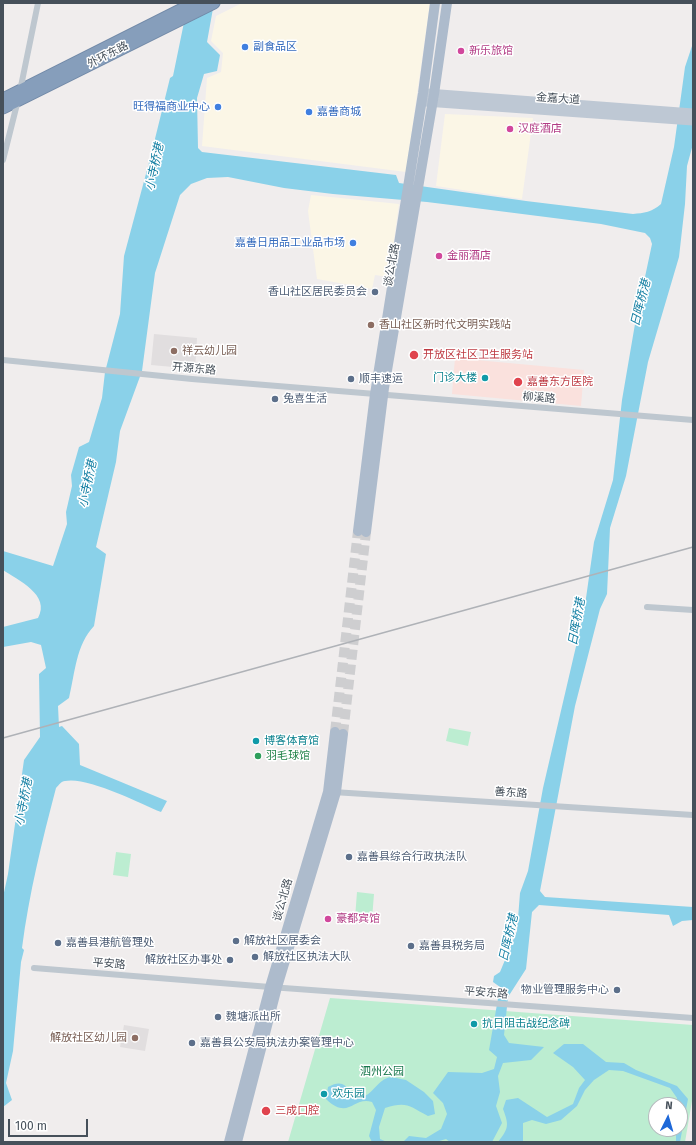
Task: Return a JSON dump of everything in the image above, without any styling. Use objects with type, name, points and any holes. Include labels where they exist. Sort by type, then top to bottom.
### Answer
[{"type":"highway","name":"外环东路","points":[[3,108],[158,26],[194,3]]},
{"type":"highway","name":"外环东路","points":[[3,98],[158,26],[214,3]]},
{"type":"main road","name":"谈公北路","points":[[428,98],[435,3]]},
{"type":"main road","name":"谈公北路","points":[[362,531],[379,394],[428,98],[447,3]]},
{"type":"main road","name":"谈公北路","points":[[229,1142],[332,792],[339,733]]},
{"type":"main road","name":"谈公北路","points":[[237,1142],[274,987]]},
{"type":"street","points":[[3,160],[18,101],[38,3]]},
{"type":"street","name":"金嘉大道","points":[[428,98],[672,116],[693,121]]},
{"type":"street","name":"金嘉大道","points":[[672,116],[693,113]]},
{"type":"street","name":"开源东路","points":[[3,360],[90,370],[379,394]]},
{"type":"street","name":"柳溪路","points":[[379,394],[693,420]]},
{"type":"street","points":[[647,607],[693,610]]},
{"type":"street","name":"善东路","points":[[332,792],[693,815]]},
{"type":"street","name":"平安路","points":[[34,968],[274,987]]},
{"type":"street","name":"平安东路","points":[[274,987],[693,1018]]},
{"type":"shaded area","name":"嘉善商城","points":[[242,3],[430,3],[406,172],[202,146],[207,78],[221,72],[223,53],[211,41],[216,16]]},
{"type":"shaded area","points":[[445,114],[533,118],[522,199],[436,186]]},
{"type":"shaded area","name":"嘉善日用品工业品市场","points":[[311,195],[399,204],[389,277],[375,275],[372,289],[317,279],[308,211]]},
{"type":"shaded area","name":"祥云幼儿园","points":[[154,334],[197,338],[195,369],[151,365]]},
{"type":"shaded area","name":"嘉善东方医院","points":[[455,358],[584,370],[581,406],[452,394]]},
{"type":"shaded area","name":"解放社区幼儿园","points":[[124,1025],[149,1029],[145,1051],[120,1047]]},
{"type":"green space","points":[[449,728],[471,732],[468,746],[446,741]]},
{"type":"green space","points":[[116,852],[131,854],[128,877],[113,875]]},
{"type":"green space","points":[[357,892],[374,894],[372,919],[355,918]]},
{"type":"green space","name":"泗州公园","points":[[330,998],[693,1025],[693,1095],[688,1124],[688,1097],[648,1097],[648,1137],[686,1137],[685,1142],[288,1142]]},
{"type":"water","points":[[188,3],[214,3],[207,42],[220,55],[217,71],[204,74],[197,98],[198,148],[202,152],[396,175],[399,183],[633,214],[648,212],[661,204],[674,147],[685,67],[693,43],[693,144],[687,166],[685,204],[679,257],[648,362],[626,476],[610,528],[607,594],[600,609],[575,706],[540,891],[545,897],[693,907],[693,920],[682,921],[673,926],[669,915],[539,905],[532,912],[526,969],[508,997],[504,1035],[509,1043],[544,1047],[531,1060],[503,1063],[498,1076],[500,1092],[496,1106],[502,1123],[492,1142],[450,1142],[446,1139],[436,1142],[403,1142],[409,1136],[426,1138],[441,1129],[447,1114],[443,1103],[433,1093],[448,1072],[482,1073],[494,1069],[497,1057],[489,1050],[500,987],[493,982],[494,976],[500,972],[517,931],[520,893],[528,871],[543,788],[584,612],[594,542],[613,480],[622,400],[635,324],[652,244],[650,238],[645,233],[601,224],[427,202],[284,188],[228,177],[207,178],[191,184],[180,195],[155,273],[142,371],[120,431],[116,462],[96,547],[106,554],[94,626],[83,642],[77,660],[69,698],[58,706],[59,727],[62,726],[79,744],[80,765],[167,801],[161,812],[113,791],[86,782],[64,781],[56,788],[36,868],[28,908],[22,948],[24,950],[21,962],[13,1051],[6,1083],[12,1100],[3,1107],[3,897],[8,874],[24,760],[40,737],[39,674],[46,668],[41,645],[31,642],[3,647],[3,627],[38,618],[41,610],[37,595],[31,589],[3,570],[3,551],[53,566],[67,524],[66,512],[72,486],[71,475],[79,447],[89,442],[102,398],[105,372],[120,314],[124,256],[170,78],[173,76]]},
{"type":"water","points":[[564,1044],[583,1044],[606,1062],[624,1063],[636,1070],[677,1086],[686,1097],[676,1097],[670,1088],[623,1071],[609,1070],[594,1080],[585,1090],[577,1106],[561,1120],[546,1124],[532,1120],[523,1123],[523,1142],[498,1142],[507,1126],[503,1109],[506,1100],[518,1098],[547,1117],[573,1104],[579,1088],[585,1080],[573,1067],[553,1053]]},
{"type":"water","points":[[391,1077],[406,1080],[424,1092],[433,1101],[435,1114],[428,1116],[412,1107],[403,1105],[385,1108],[379,1127],[380,1139],[387,1142],[372,1142],[369,1136],[376,1110],[372,1102],[360,1102],[346,1108],[340,1108],[326,1099],[328,1087],[335,1084],[344,1085],[352,1094],[360,1097],[368,1094],[386,1078]]},
{"type":"water","points":[[676,1137],[681,1137],[680,1142],[676,1142]]},
{"type":"tunnel","points":[[335,732],[358,531]]},
{"type":"tunnel","points":[[343,734],[366,532]]},
{"type":"railway","points":[[3,738],[693,547]]},
{"type":"place","name":"副食品区","points":[[245,47]]},
{"type":"place","name":"新乐旅馆","points":[[461,51]]},
{"type":"place","name":"旺得福商业中心","points":[[218,107]]},
{"type":"place","name":"嘉善商城","points":[[309,112]]},
{"type":"place","name":"汉庭酒店","points":[[510,129]]},
{"type":"place","name":"嘉善日用品工业品市场","points":[[353,243]]},
{"type":"place","name":"金丽酒店","points":[[439,256]]},
{"type":"place","name":"香山社区居民委员会","points":[[375,292]]},
{"type":"place","name":"香山社区新时代文明实践站","points":[[371,325]]},
{"type":"place","name":"祥云幼儿园","points":[[174,351]]},
{"type":"place","name":"开放区社区卫生服务站","points":[[414,355]]},
{"type":"place","name":"门诊大楼","points":[[485,378]]},
{"type":"place","name":"顺丰速运","points":[[351,379]]},
{"type":"place","name":"嘉善东方医院","points":[[518,382]]},
{"type":"place","name":"兔喜生活","points":[[275,399]]},
{"type":"place","name":"博客体育馆","points":[[256,741]]},
{"type":"place","name":"羽毛球馆","points":[[258,756]]},
{"type":"place","name":"嘉善县综合行政执法队","points":[[349,857]]},
{"type":"place","name":"豪都宾馆","points":[[328,919]]},
{"type":"place","name":"解放社区居委会","points":[[236,941]]},
{"type":"place","name":"嘉善县港航管理处","points":[[58,943]]},
{"type":"place","name":"嘉善县税务局","points":[[411,946]]},
{"type":"place","name":"解放社区执法大队","points":[[255,957]]},
{"type":"place","name":"解放社区办事处","points":[[230,960]]},
{"type":"place","name":"物业管理服务中心","points":[[617,990]]},
{"type":"place","name":"魏塘派出所","points":[[218,1017]]},
{"type":"place","name":"抗日阻击战纪念碑","points":[[474,1024]]},
{"type":"place","name":"解放社区幼儿园","points":[[135,1038]]},
{"type":"place","name":"嘉善县公安局执法办案管理中心","points":[[192,1043]]},
{"type":"place","name":"欢乐园","points":[[324,1094]]},
{"type":"place","name":"三成口腔","points":[[266,1111]]},
{"type":"water label","name":"小寺桥港","points":[[155,167]]},
{"type":"water label","name":"日晖桥港","points":[[641,303]]},
{"type":"water label","name":"小寺桥港","points":[[88,484]]},
{"type":"water label","name":"日晖桥港","points":[[577,622]]},
{"type":"water label","name":"小寺桥港","points":[[24,802]]},
{"type":"water label","name":"日晖桥港","points":[[509,938]]}]
